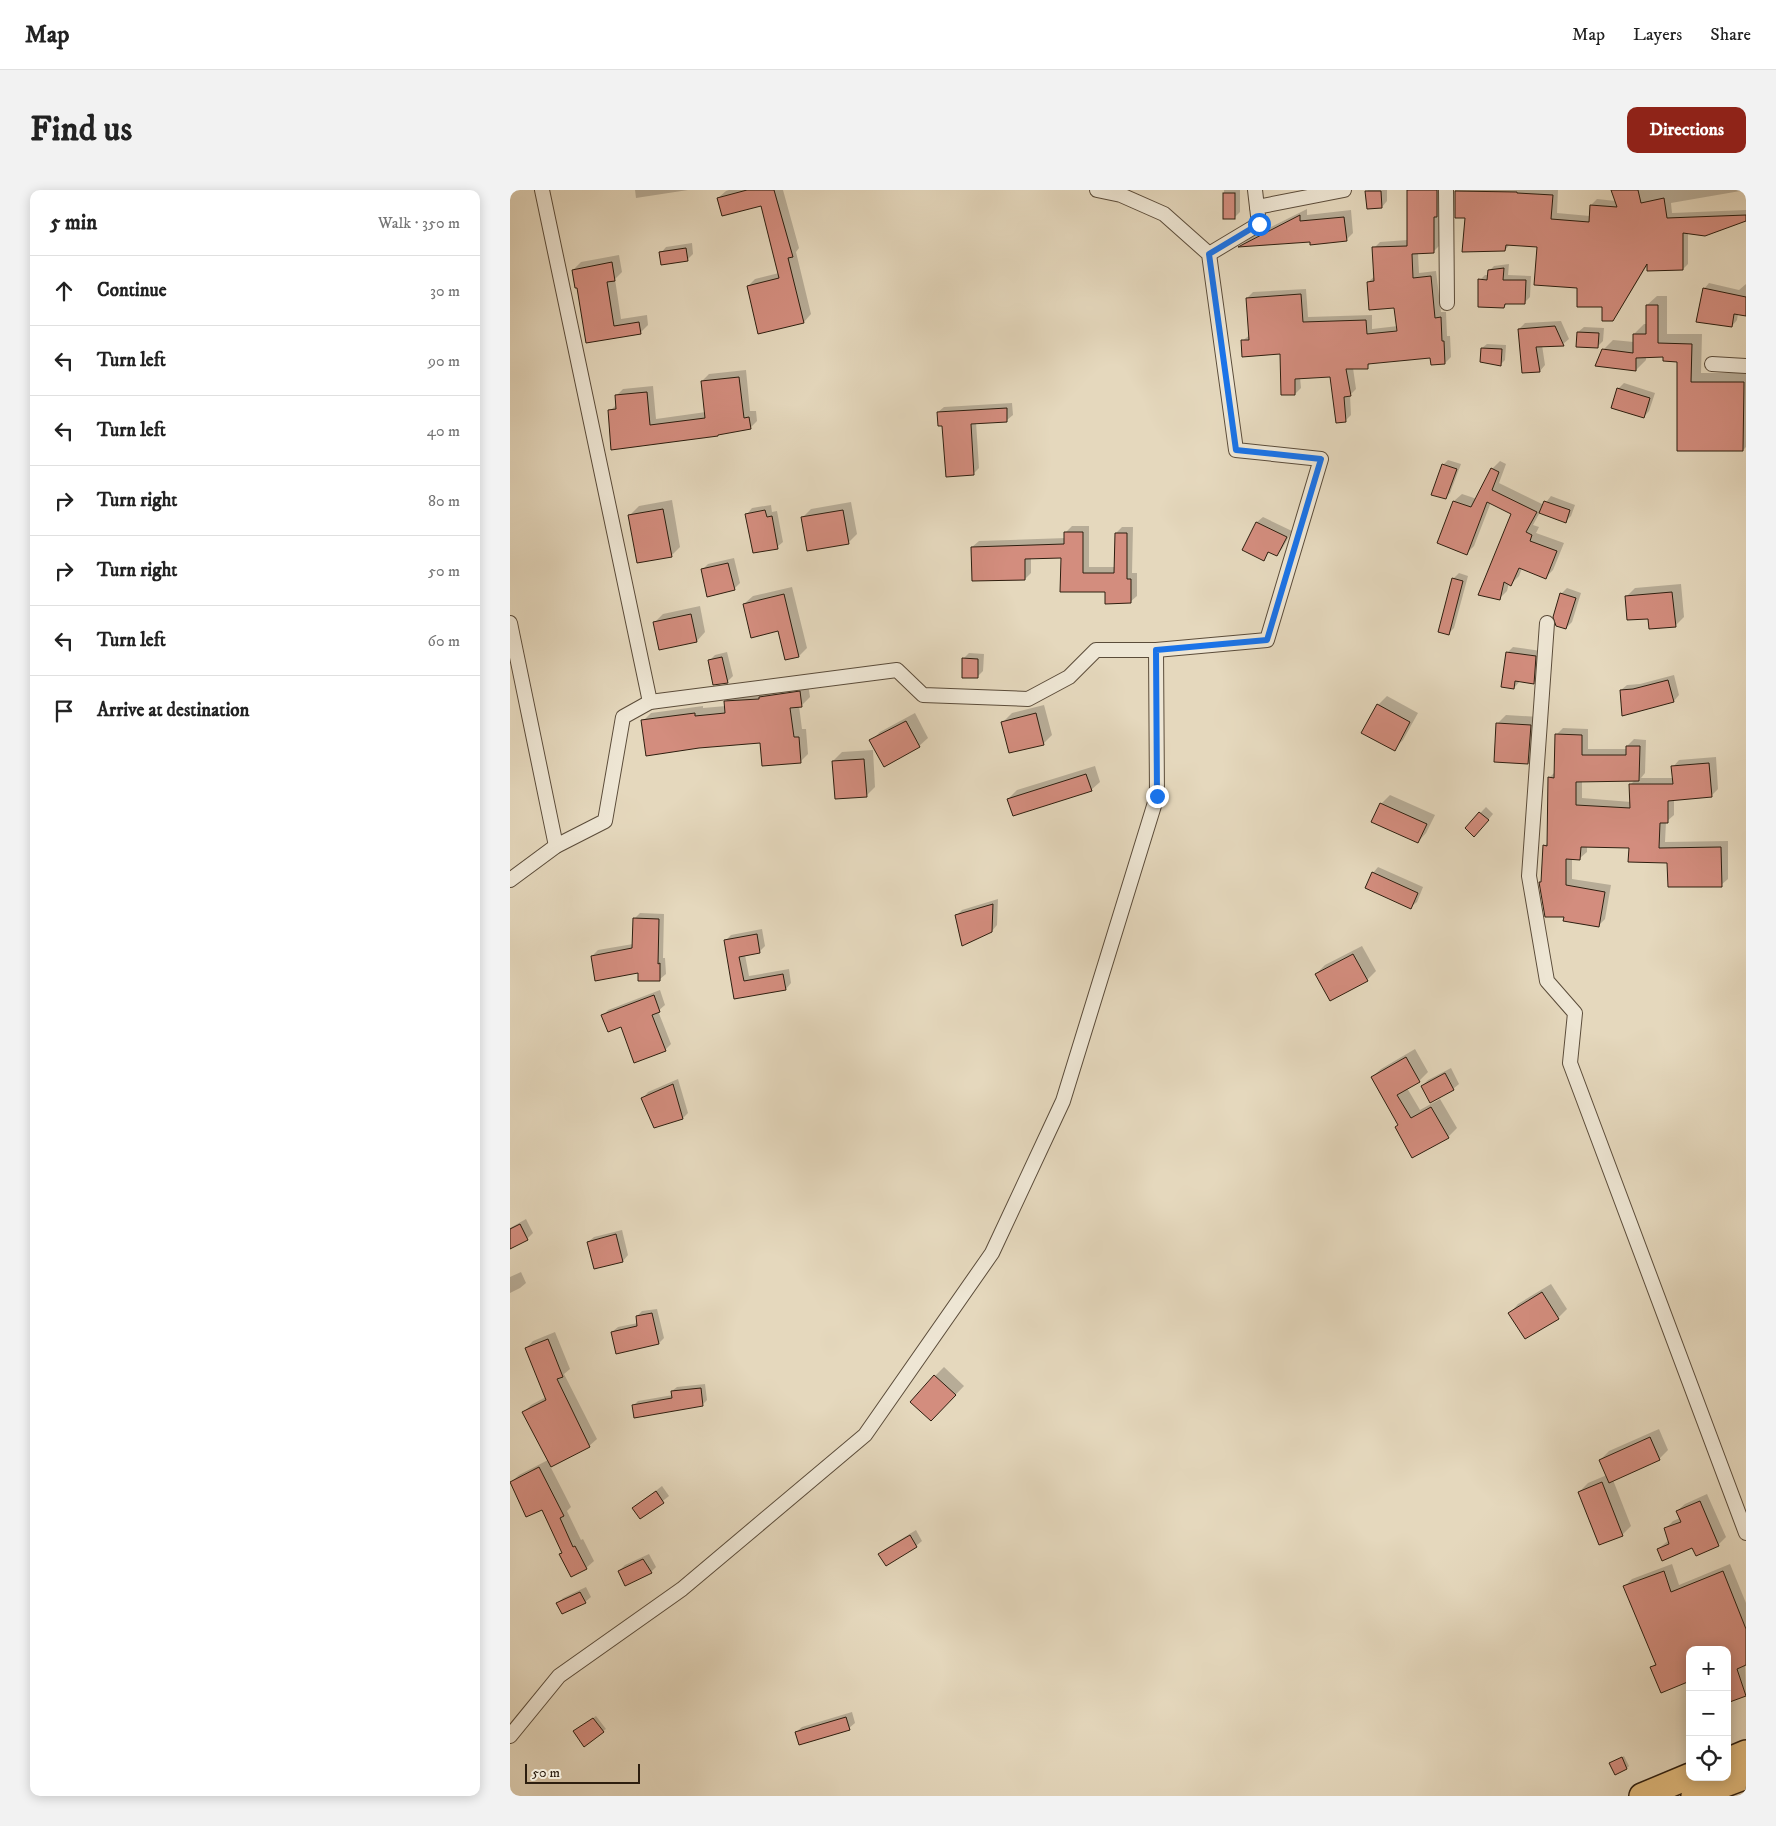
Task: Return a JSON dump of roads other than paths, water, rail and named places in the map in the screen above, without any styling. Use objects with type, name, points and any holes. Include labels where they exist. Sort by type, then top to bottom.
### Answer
[{"type":"highway","points":[[1731,1759],[1746,1753]]},
{"type":"highway","points":[[1694,1796],[1746,1776]]},
{"type":"highway","points":[[1642,1796],[1686,1778]]},
{"type":"street","points":[[542,190],[650,702]]},
{"type":"street","points":[[510,880],[556,846],[605,821],[623,717],[650,702],[897,670],[923,695],[1028,700],[1069,676],[1096,650],[1156,650],[1267,640],[1321,459],[1236,450],[1209,254],[1164,214],[1121,195],[1098,190]]},
{"type":"street","points":[[1209,254],[1259,224],[1255,190]]},
{"type":"street","points":[[1257,206],[1344,190]]},
{"type":"street","points":[[1446,190],[1447,303]]},
{"type":"street","points":[[1712,364],[1746,366]]},
{"type":"street","points":[[510,623],[556,846]]},
{"type":"street","points":[[1547,623],[1529,876],[1547,981],[1575,1013],[1570,1063],[1746,1533]]},
{"type":"street","points":[[510,1736],[559,1676],[682,1589],[865,1436],[992,1253],[1063,1101],[1157,796],[1156,650]]}]
